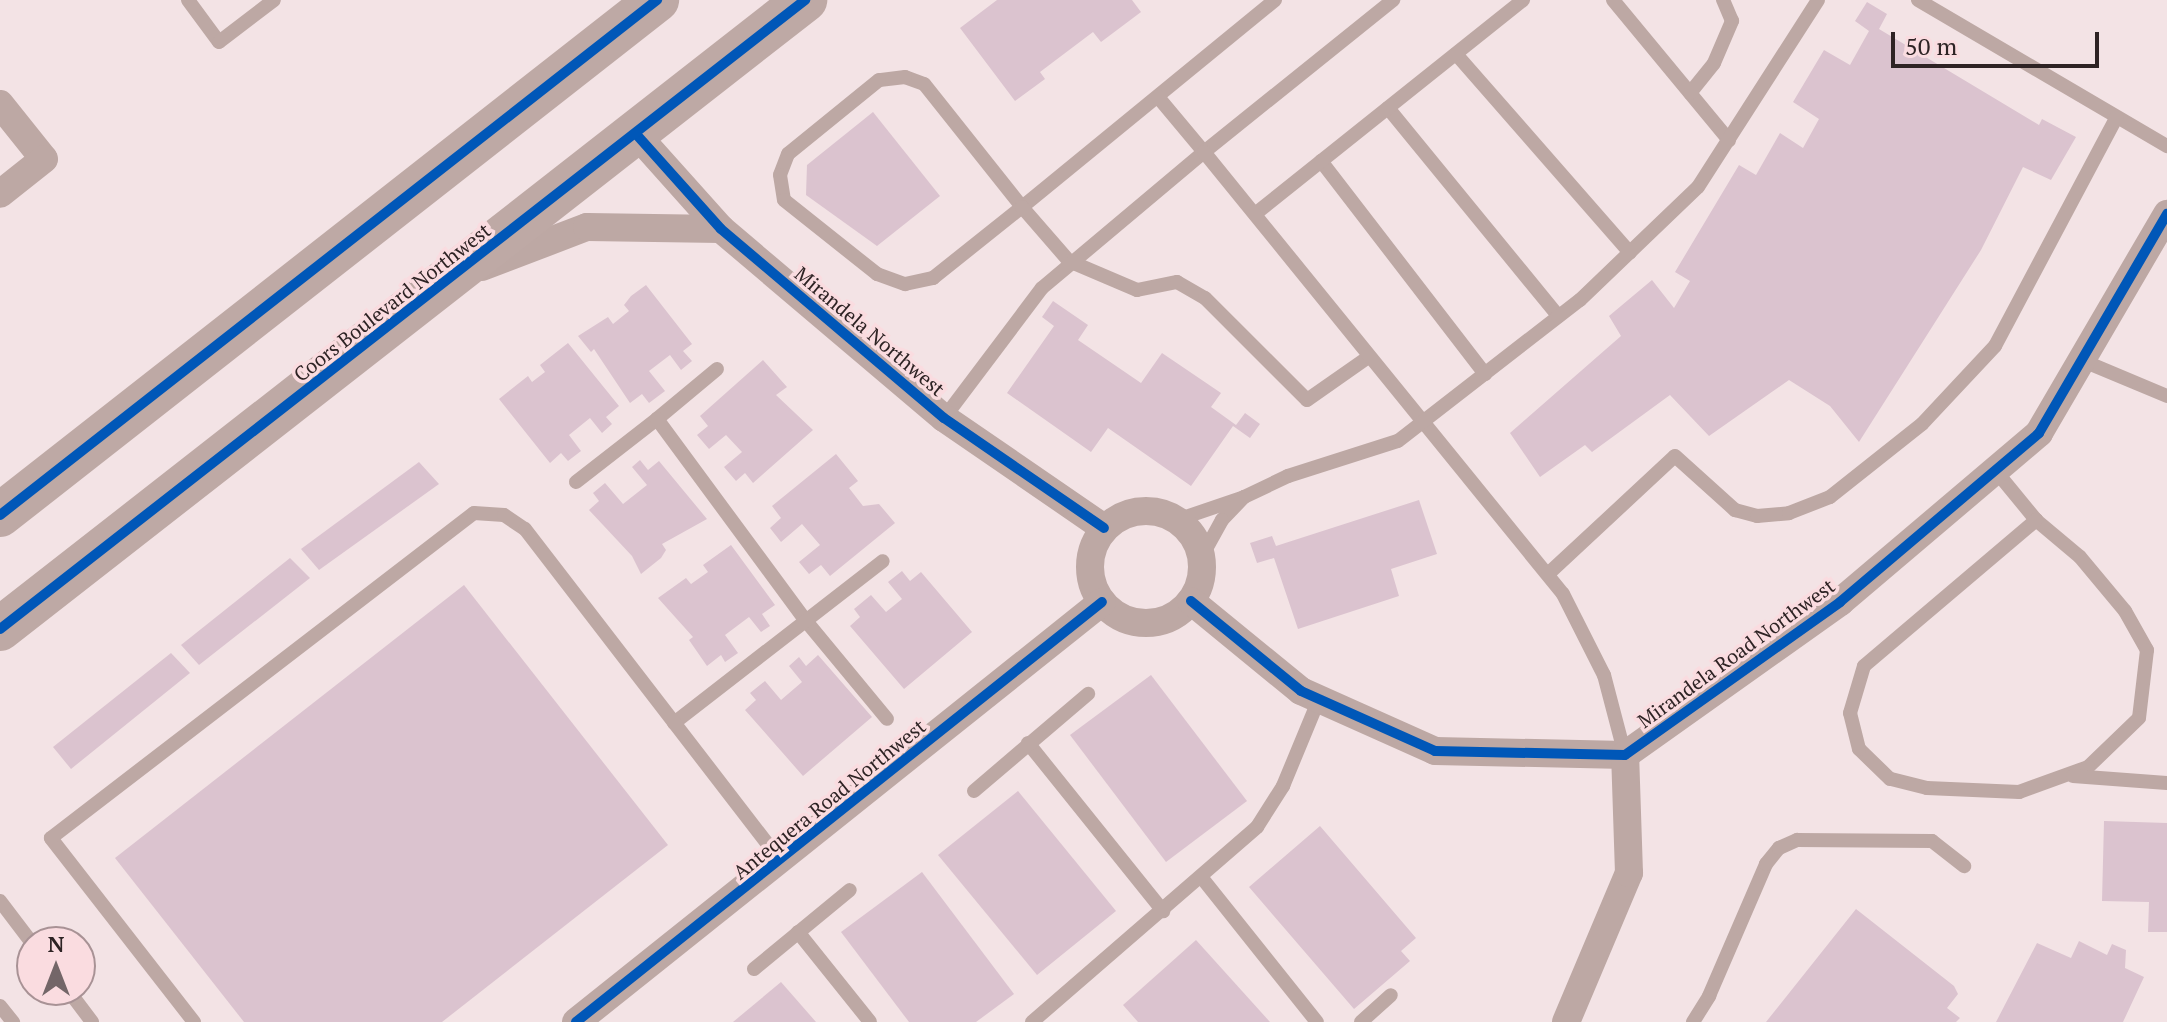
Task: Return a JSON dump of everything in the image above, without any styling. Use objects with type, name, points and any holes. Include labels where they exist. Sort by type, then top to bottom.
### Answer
[{"type":"main road","points":[[0,515],[657,0]]},
{"type":"main road","name":"Coors Boulevard Northwest","points":[[0,629],[805,0]]},
{"type":"street","points":[[0,104],[44,159],[0,194]]},
{"type":"street","name":"Mirandela Northwest","points":[[636,134],[721,229],[944,418],[1104,528]]},
{"type":"street","name":"Mirandela Road Northwest","points":[[1625,755],[1840,602],[2039,433],[2167,214]]},
{"type":"street","points":[[451,278],[587,227],[721,229]]},
{"type":"street","points":[[1139,510],[1177,520],[1192,534],[1201,558],[1200,585],[1191,601],[1164,621],[1143,624],[1123,620],[1102,602],[1091,585],[1088,565],[1104,528],[1139,510]]},
{"type":"street","points":[[1191,601],[1301,691],[1435,751],[1625,755],[1629,873],[1569,1021]]},
{"type":"street","name":"Antequera Road Northwest","points":[[589,1018],[1102,602]]},
{"type":"lane","points":[[188,0],[219,42],[274,0]]},
{"type":"lane","points":[[1275,0],[1158,97],[1022,207],[933,278],[905,284],[877,274],[784,200],[780,175],[788,154],[879,80],[905,77],[924,84],[1022,207],[1069,261],[1137,290],[1177,282],[1205,298],[1307,400],[1367,358]]},
{"type":"lane","points":[[944,418],[1042,288],[1069,261],[1393,0]]},
{"type":"lane","points":[[1255,214],[1523,0]]},
{"type":"lane","points":[[1613,0],[1729,140]]},
{"type":"lane","points":[[1690,93],[1714,63],[1732,21],[1723,0]]},
{"type":"lane","points":[[1177,520],[1244,497],[1288,476],[1398,441],[1558,316],[1630,253],[1698,187],[1818,0]]},
{"type":"lane","points":[[1918,0],[2167,146]]},
{"type":"lane","points":[[1456,54],[1630,253]]},
{"type":"lane","points":[[1158,97],[1255,214],[1367,358],[1548,574],[1604,675],[1625,755]]},
{"type":"lane","points":[[1388,108],[1558,316]]},
{"type":"lane","points":[[1548,574],[1675,456],[1735,510],[1757,516],[1789,513],[1830,497],[1922,424],[1995,346],[2117,117]]},
{"type":"lane","points":[[1321,161],[1485,374]]},
{"type":"lane","points":[[2081,360],[2167,396]]},
{"type":"lane","points":[[576,482],[717,369]]},
{"type":"lane","points":[[657,419],[806,621],[887,719]]},
{"type":"lane","points":[[1995,470],[2036,520],[2080,557],[2125,611],[2147,650],[2139,718],[2088,767],[2019,792],[1927,788],[1890,779],[1859,749],[1850,713],[1864,666],[2036,520]]},
{"type":"lane","points":[[1201,558],[1222,520],[1244,497]]},
{"type":"lane","points":[[194,1022],[51,838],[474,513],[504,515],[525,529],[782,862]]},
{"type":"lane","points":[[674,723],[883,561]]},
{"type":"lane","points":[[974,791],[1088,694]]},
{"type":"lane","points":[[1032,1022],[1202,878],[1257,827],[1283,786],[1319,699]]},
{"type":"lane","points":[[1028,743],[1163,911]]},
{"type":"lane","points":[[2065,775],[2167,783]]},
{"type":"lane","points":[[1693,1022],[1709,996],[1766,864],[1779,848],[1797,840],[1932,841],[1964,866]]},
{"type":"lane","points":[[1202,878],[1317,1022]]},
{"type":"lane","points":[[754,969],[850,890]]},
{"type":"lane","points":[[0,901],[19,926]]},
{"type":"lane","points":[[798,932],[870,1022]]},
{"type":"lane","points":[[1361,1022],[1391,995]]},
{"type":"lane","points":[[0,1006],[13,1022]]},
{"type":"building","points":[[997,0],[1132,0],[1141,12],[1101,42],[1093,32],[1040,72],[1045,79],[1015,101],[960,28]]},
{"type":"building","points":[[1867,2],[1887,14],[1879,29],[2039,125],[2042,119],[2076,137],[2051,180],[2023,167],[1981,250],[1859,442],[1830,406],[1789,380],[1709,436],[1670,395],[1592,452],[1585,445],[1540,477],[1510,433],[1621,336],[1609,316],[1652,280],[1674,308],[1690,281],[1675,272],[1739,165],[1756,175],[1780,133],[1803,148],[1819,119],[1793,102],[1824,50],[1850,65],[1869,31],[1855,21]]},
{"type":"building","points":[[873,112],[940,196],[877,246],[806,195],[807,165]]},
{"type":"building","points":[[646,285],[692,344],[683,351],[692,361],[681,370],[670,355],[649,371],[665,391],[649,403],[642,394],[630,403],[594,349],[591,352],[578,336],[608,317],[613,324],[629,311],[624,305],[631,296]]},
{"type":"building","points":[[1053,301],[1088,325],[1078,340],[1141,383],[1162,353],[1221,393],[1211,407],[1236,425],[1245,413],[1260,424],[1250,438],[1233,426],[1191,486],[1108,428],[1091,452],[1007,393],[1054,326],[1042,317]]},
{"type":"building","points":[[568,343],[619,406],[606,417],[612,424],[602,433],[590,418],[569,435],[581,451],[568,461],[561,453],[550,463],[499,399],[528,376],[532,382],[545,372],[540,365]]},
{"type":"building","points":[[763,360],[787,387],[776,395],[813,430],[753,483],[745,473],[736,481],[724,467],[742,452],[726,435],[709,449],[697,435],[708,426],[700,416]]},
{"type":"building","points":[[836,454],[858,481],[849,488],[863,506],[879,504],[895,523],[830,576],[821,565],[809,574],[799,562],[820,545],[802,524],[781,542],[770,528],[781,518],[772,506]]},
{"type":"building","points":[[640,460],[648,470],[659,461],[707,519],[662,544],[666,550],[661,558],[641,574],[632,556],[589,510],[599,501],[593,493],[605,483],[623,504],[647,485],[632,467]]},
{"type":"building","points":[[419,462],[439,484],[319,570],[301,549]]},
{"type":"building","points":[[1419,500],[1437,554],[1391,569],[1399,596],[1298,629],[1274,558],[1257,563],[1250,543],[1272,536],[1276,546]]},
{"type":"building","points":[[731,545],[775,605],[762,614],[770,626],[761,632],[749,617],[725,635],[738,653],[725,662],[721,655],[707,666],[689,640],[693,637],[658,598],[686,578],[691,584],[708,572],[703,565]]},
{"type":"building","points":[[290,558],[310,578],[199,665],[181,645]]},
{"type":"building","points":[[902,571],[910,581],[921,572],[972,632],[904,689],[850,626],[860,617],[854,609],[871,595],[886,612],[902,599],[888,582]]},
{"type":"building","points":[[464,585],[668,845],[442,1022],[244,1022],[115,858]]},
{"type":"building","points":[[171,653],[190,673],[71,769],[53,747]]},
{"type":"building","points":[[818,655],[872,717],[803,776],[745,710],[756,700],[750,693],[765,681],[781,700],[802,682],[789,666],[799,657],[806,666]]},
{"type":"building","points":[[1151,675],[1247,801],[1166,862],[1070,735]]},
{"type":"building","points":[[1018,791],[1116,911],[1037,975],[938,855]]},
{"type":"building","points":[[2104,821],[2167,823],[2167,932],[2148,932],[2149,902],[2102,901]]},
{"type":"building","points":[[1320,826],[1416,938],[1401,951],[1410,961],[1354,1009],[1249,887]]},
{"type":"building","points":[[922,872],[1014,994],[976,1022],[909,1022],[841,932]]},
{"type":"building","points":[[1856,909],[1954,986],[1958,994],[1947,1008],[1960,1018],[1956,1022],[1766,1022]]},
{"type":"building","points":[[1196,940],[1270,1022],[1138,1022],[1123,1005]]},
{"type":"building","points":[[2079,941],[2107,955],[2112,944],[2126,950],[2125,968],[2144,977],[2123,1022],[1996,1022],[2037,943],[2071,958]]},
{"type":"building","points":[[781,982],[816,1022],[733,1022]]},
{"type":"cycle path","points":[[0,515],[657,0]]},
{"type":"cycle path","points":[[0,629],[805,0]]},
{"type":"cycle path","points":[[636,134],[721,229],[944,418],[1104,528]]},
{"type":"cycle path","points":[[1191,601],[1301,691],[1435,751],[1625,755],[1840,602],[2039,433],[2167,214]]},
{"type":"cycle path","points":[[576,1022],[1102,602]]}]
